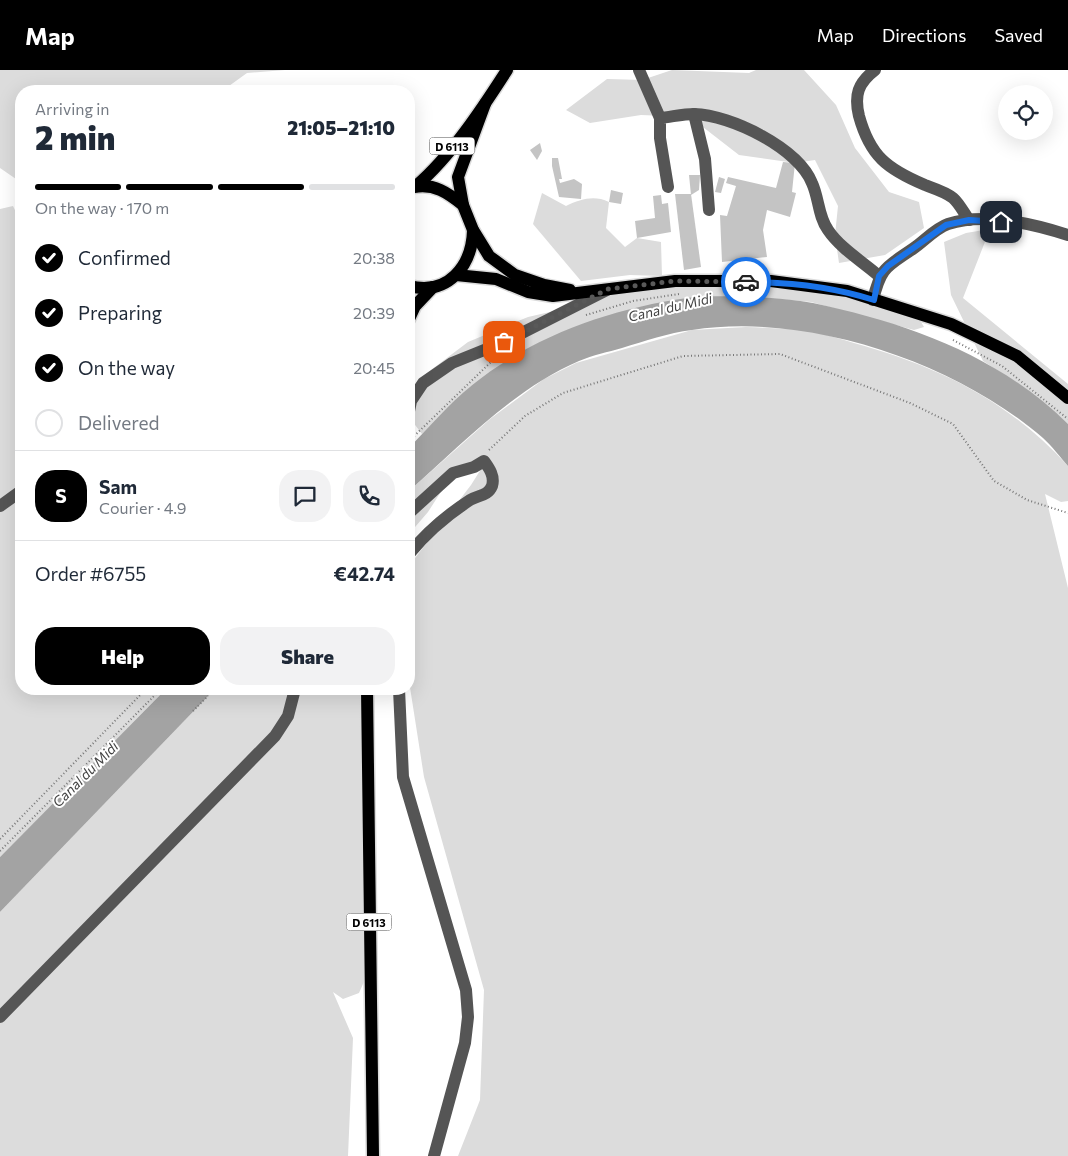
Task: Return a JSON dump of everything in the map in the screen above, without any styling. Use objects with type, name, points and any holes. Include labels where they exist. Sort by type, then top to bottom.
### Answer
[{"type":"main road","name":"D 6113","points":[[415,185],[428,176],[485,104],[507,70]]},
{"type":"main road","name":"D 6113","points":[[463,205],[458,178],[485,104]]},
{"type":"main road","points":[[415,187],[426,186],[444,190],[463,205],[473,230],[489,256],[515,275],[544,285],[583,292]]},
{"type":"main road","points":[[415,306],[433,287],[456,275],[469,258],[473,246],[473,230]]},
{"type":"main road","points":[[456,275],[496,279],[528,292],[553,296],[675,281],[770,281],[847,291],[950,324],[1016,356],[1068,398]]},
{"type":"main road","points":[[415,286],[433,287]]},
{"type":"main road","name":"D 6113","points":[[367,695],[372,1156]]},
{"type":"street","points":[[639,70],[660,118],[660,138],[668,187]]},
{"type":"street","points":[[875,70],[862,81],[857,90],[857,108],[872,150],[886,166],[953,198],[969,220]]},
{"type":"street","points":[[660,118],[694,114],[739,126],[791,154],[803,167],[812,183],[819,210],[828,230],[879,276]]},
{"type":"street","points":[[694,114],[705,159],[709,210]]},
{"type":"street","points":[[874,300],[879,276],[888,266],[946,225],[969,220],[1033,223],[1068,236]]},
{"type":"street","points":[[415,395],[423,384],[452,364],[504,342],[608,289]]},
{"type":"street","points":[[415,508],[453,473],[474,467],[484,461],[492,472],[492,486],[485,495],[472,499],[443,520],[415,547]]},
{"type":"street","points":[[0,506],[15,495]]},
{"type":"street","points":[[0,1017],[275,736],[288,716],[293,695]]},
{"type":"street","points":[[399,695],[403,777],[466,990],[468,1017],[465,1043],[434,1156]]},
{"type":"path","points":[[586,315],[633,301],[687,293]]},
{"type":"path","points":[[949,338],[1002,366],[1068,419]]},
{"type":"path","points":[[484,461],[490,449],[524,416],[563,393],[683,356],[780,354],[910,403],[953,424],[994,480],[1027,500],[1068,513]]},
{"type":"path","points":[[415,435],[492,360]]},
{"type":"path","points":[[0,839],[140,695]]},
{"type":"path","points":[[0,851],[155,695]]},
{"type":"path","points":[[193,711],[208,696]]},
{"type":"shaded area","points":[[0,70],[285,70],[247,73],[230,85],[15,85],[15,178],[0,168]]},
{"type":"shaded area","points":[[672,70],[749,73],[756,70],[804,70],[836,105],[855,148],[889,192],[919,202],[924,228],[885,255],[839,263],[835,235],[838,206],[815,160],[795,163],[739,155],[690,117],[641,115],[590,123],[566,110],[607,79],[642,80]]},
{"type":"shaded area","points":[[542,193],[566,206],[577,201],[593,198],[609,202],[606,228],[625,247],[637,238],[661,242],[662,276],[630,275],[581,281],[533,224]]},
{"type":"shaded area","points":[[13,206],[15,210],[15,695],[160,695],[0,857],[0,209]]},
{"type":"shaded area","points":[[990,229],[963,298],[1068,384],[1068,424],[1029,391],[983,361],[951,295],[944,242],[966,233]]},
{"type":"shaded area","points":[[675,281],[847,291],[916,313],[924,327],[914,330],[811,302],[748,296],[688,298],[471,386],[422,434],[415,425],[415,399],[423,376],[468,342],[528,317],[589,303],[608,289]]},
{"type":"shaded area","points":[[746,327],[794,329],[816,332],[885,352],[943,375],[997,405],[1045,443],[1068,466],[1068,501],[1061,502],[1045,494],[1068,588],[1068,1156],[458,1156],[480,1100],[484,990],[424,777],[411,695],[415,695],[415,558],[471,485],[488,458],[453,473],[428,512],[415,527],[415,486],[490,419],[544,379],[576,363],[692,330]]},
{"type":"shaded area","points":[[209,695],[367,695],[370,968],[359,993],[343,999],[333,992],[353,1038],[348,1156],[0,1156],[0,912]]},
{"type":"water","name":"Canal du Midi","points":[[710,296],[748,296],[813,303],[883,321],[949,345],[1012,379],[1041,400],[1068,424],[1068,466],[1043,438],[1007,411],[967,387],[924,366],[878,349],[831,336],[783,329],[737,326],[683,331],[665,335],[590,357],[555,372],[489,419],[415,486],[415,442],[463,393],[495,368],[546,339],[601,317],[658,303]]},
{"type":"water","name":"Canal du Midi","points":[[160,695],[209,695],[0,912],[0,857]]},
{"type":"building","points":[[540,143],[542,151],[537,160],[530,150]]},
{"type":"building","points":[[552,158],[558,158],[562,179],[559,179],[560,183],[574,179],[582,184],[581,199],[559,197]]},
{"type":"building","points":[[783,162],[795,163],[792,192],[796,193],[790,217],[767,210],[763,230],[767,257],[722,262],[720,215],[727,216],[736,186],[726,183],[728,177],[776,188]]},
{"type":"building","points":[[689,175],[700,175],[699,190],[691,195]]},
{"type":"building","points":[[719,177],[725,179],[721,193],[715,192]]},
{"type":"building","points":[[611,190],[623,193],[621,204],[609,202]]},
{"type":"building","points":[[675,194],[691,194],[701,267],[684,270]]},
{"type":"building","points":[[661,195],[662,204],[668,203],[671,232],[637,238],[635,221],[655,218],[653,196]]},
{"type":"way so far","points":[[504,342],[608,289],[675,281],[746,282]]},
{"type":"route","points":[[746,282],[770,281],[847,291],[874,300],[879,276],[888,266],[946,225],[969,220],[1001,222]]}]
